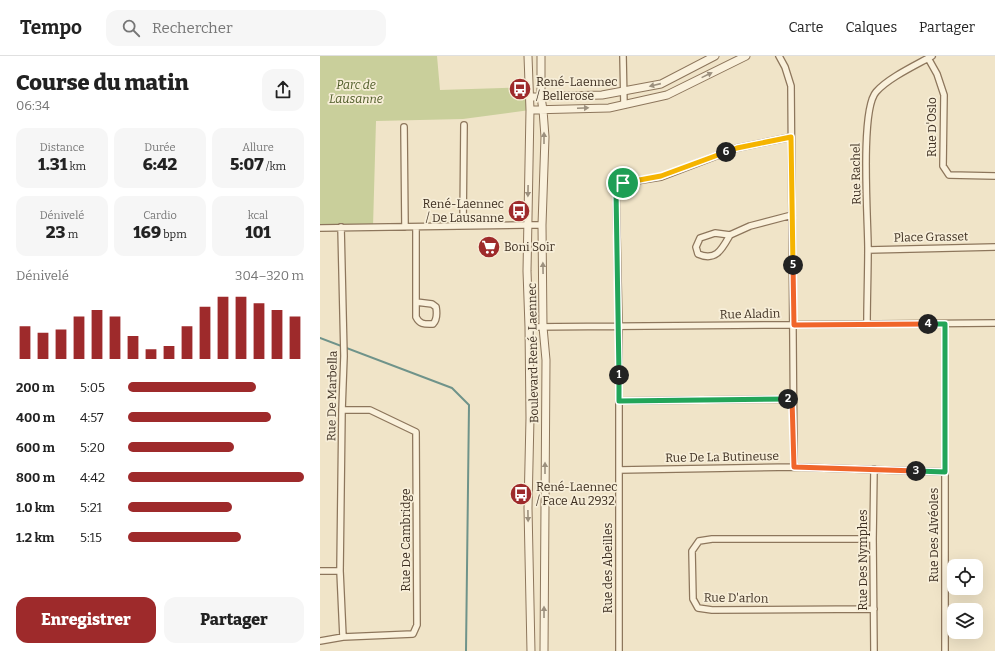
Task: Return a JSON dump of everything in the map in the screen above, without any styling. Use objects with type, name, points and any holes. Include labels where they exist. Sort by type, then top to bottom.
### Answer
[{"type":"street","name":"Boulevard René-Laennec","points":[[528,56],[530,97],[527,225],[530,418],[528,508],[531,651]]},
{"type":"street","name":"Boulevard René-Laennec","points":[[541,56],[541,97],[545,137],[542,225],[543,327],[546,360],[544,651]]},
{"type":"street","points":[[623,56],[624,105]]},
{"type":"street","points":[[530,97],[602,95],[661,84],[715,56]]},
{"type":"street","points":[[530,110],[609,108],[667,95],[746,56]]},
{"type":"street","points":[[779,56],[785,67],[791,86],[794,325],[792,399],[794,467]]},
{"type":"street","name":"Rue D'Oslo","points":[[930,57],[944,95],[943,166],[949,175],[995,176]]},
{"type":"street","name":"Rue Rachel","points":[[867,324],[868,250],[866,133],[870,104],[876,92],[892,79],[930,57]]},
{"type":"street","points":[[463,226],[464,125]]},
{"type":"street","points":[[404,127],[405,227]]},
{"type":"street","name":"Rue des Abeilles","points":[[619,651],[619,327],[616,191],[623,183],[661,176],[737,148],[791,137]]},
{"type":"street","points":[[730,235],[722,249],[714,256],[704,256],[698,254],[696,247],[700,238],[715,234],[730,235],[750,226],[792,214]]},
{"type":"street","points":[[320,228],[542,225]]},
{"type":"street","name":"Rue De Marbella","points":[[341,227],[344,356],[340,571],[344,638]]},
{"type":"street","points":[[416,227],[416,302],[416,317],[418,322],[421,324],[433,324],[436,321],[436,307],[432,304],[416,302]]},
{"type":"street","name":"Place Grasset","points":[[868,250],[995,247]]},
{"type":"street","name":"Rue Aladin","points":[[529,327],[995,323]]},
{"type":"street","name":"Rue Des Alvéoles","points":[[945,324],[945,651]]},
{"type":"street","points":[[619,401],[792,399]]},
{"type":"street","name":"Rue De Cambridge","points":[[320,641],[413,634],[417,625],[416,432],[370,410],[342,410]]},
{"type":"street","name":"Rue De La Butineuse","points":[[619,470],[794,467],[945,472]]},
{"type":"street","name":"Rue Des Nymphes","points":[[874,469],[874,651]]},
{"type":"street","name":"Rue D'arlon","points":[[873,539],[712,539],[699,541],[692,551],[693,598],[698,608],[712,610],[874,609]]},
{"type":"street","points":[[320,571],[340,571]]},
{"type":"green space","name":"Parc de Lausanne","points":[[320,56],[437,56],[440,90],[529,87],[530,110],[463,119],[376,121],[373,227],[320,228]]},
{"type":"waterway","points":[[320,338],[452,388],[469,405],[466,651]]},
{"type":"place","name":"René-Laennec / Bellerose","points":[[520,89]]},
{"type":"place","name":"René-Laennec / De Lausanne","points":[[519,211]]},
{"type":"place","name":"Boni Soir","points":[[489,247]]},
{"type":"place","name":"René-Laennec / Face Au 2932","points":[[521,494]]},
{"type":"route","points":[[791,137],[794,325],[945,324],[945,472],[794,467],[792,399],[619,401],[616,191],[623,183],[661,176],[737,148],[791,137]]}]
